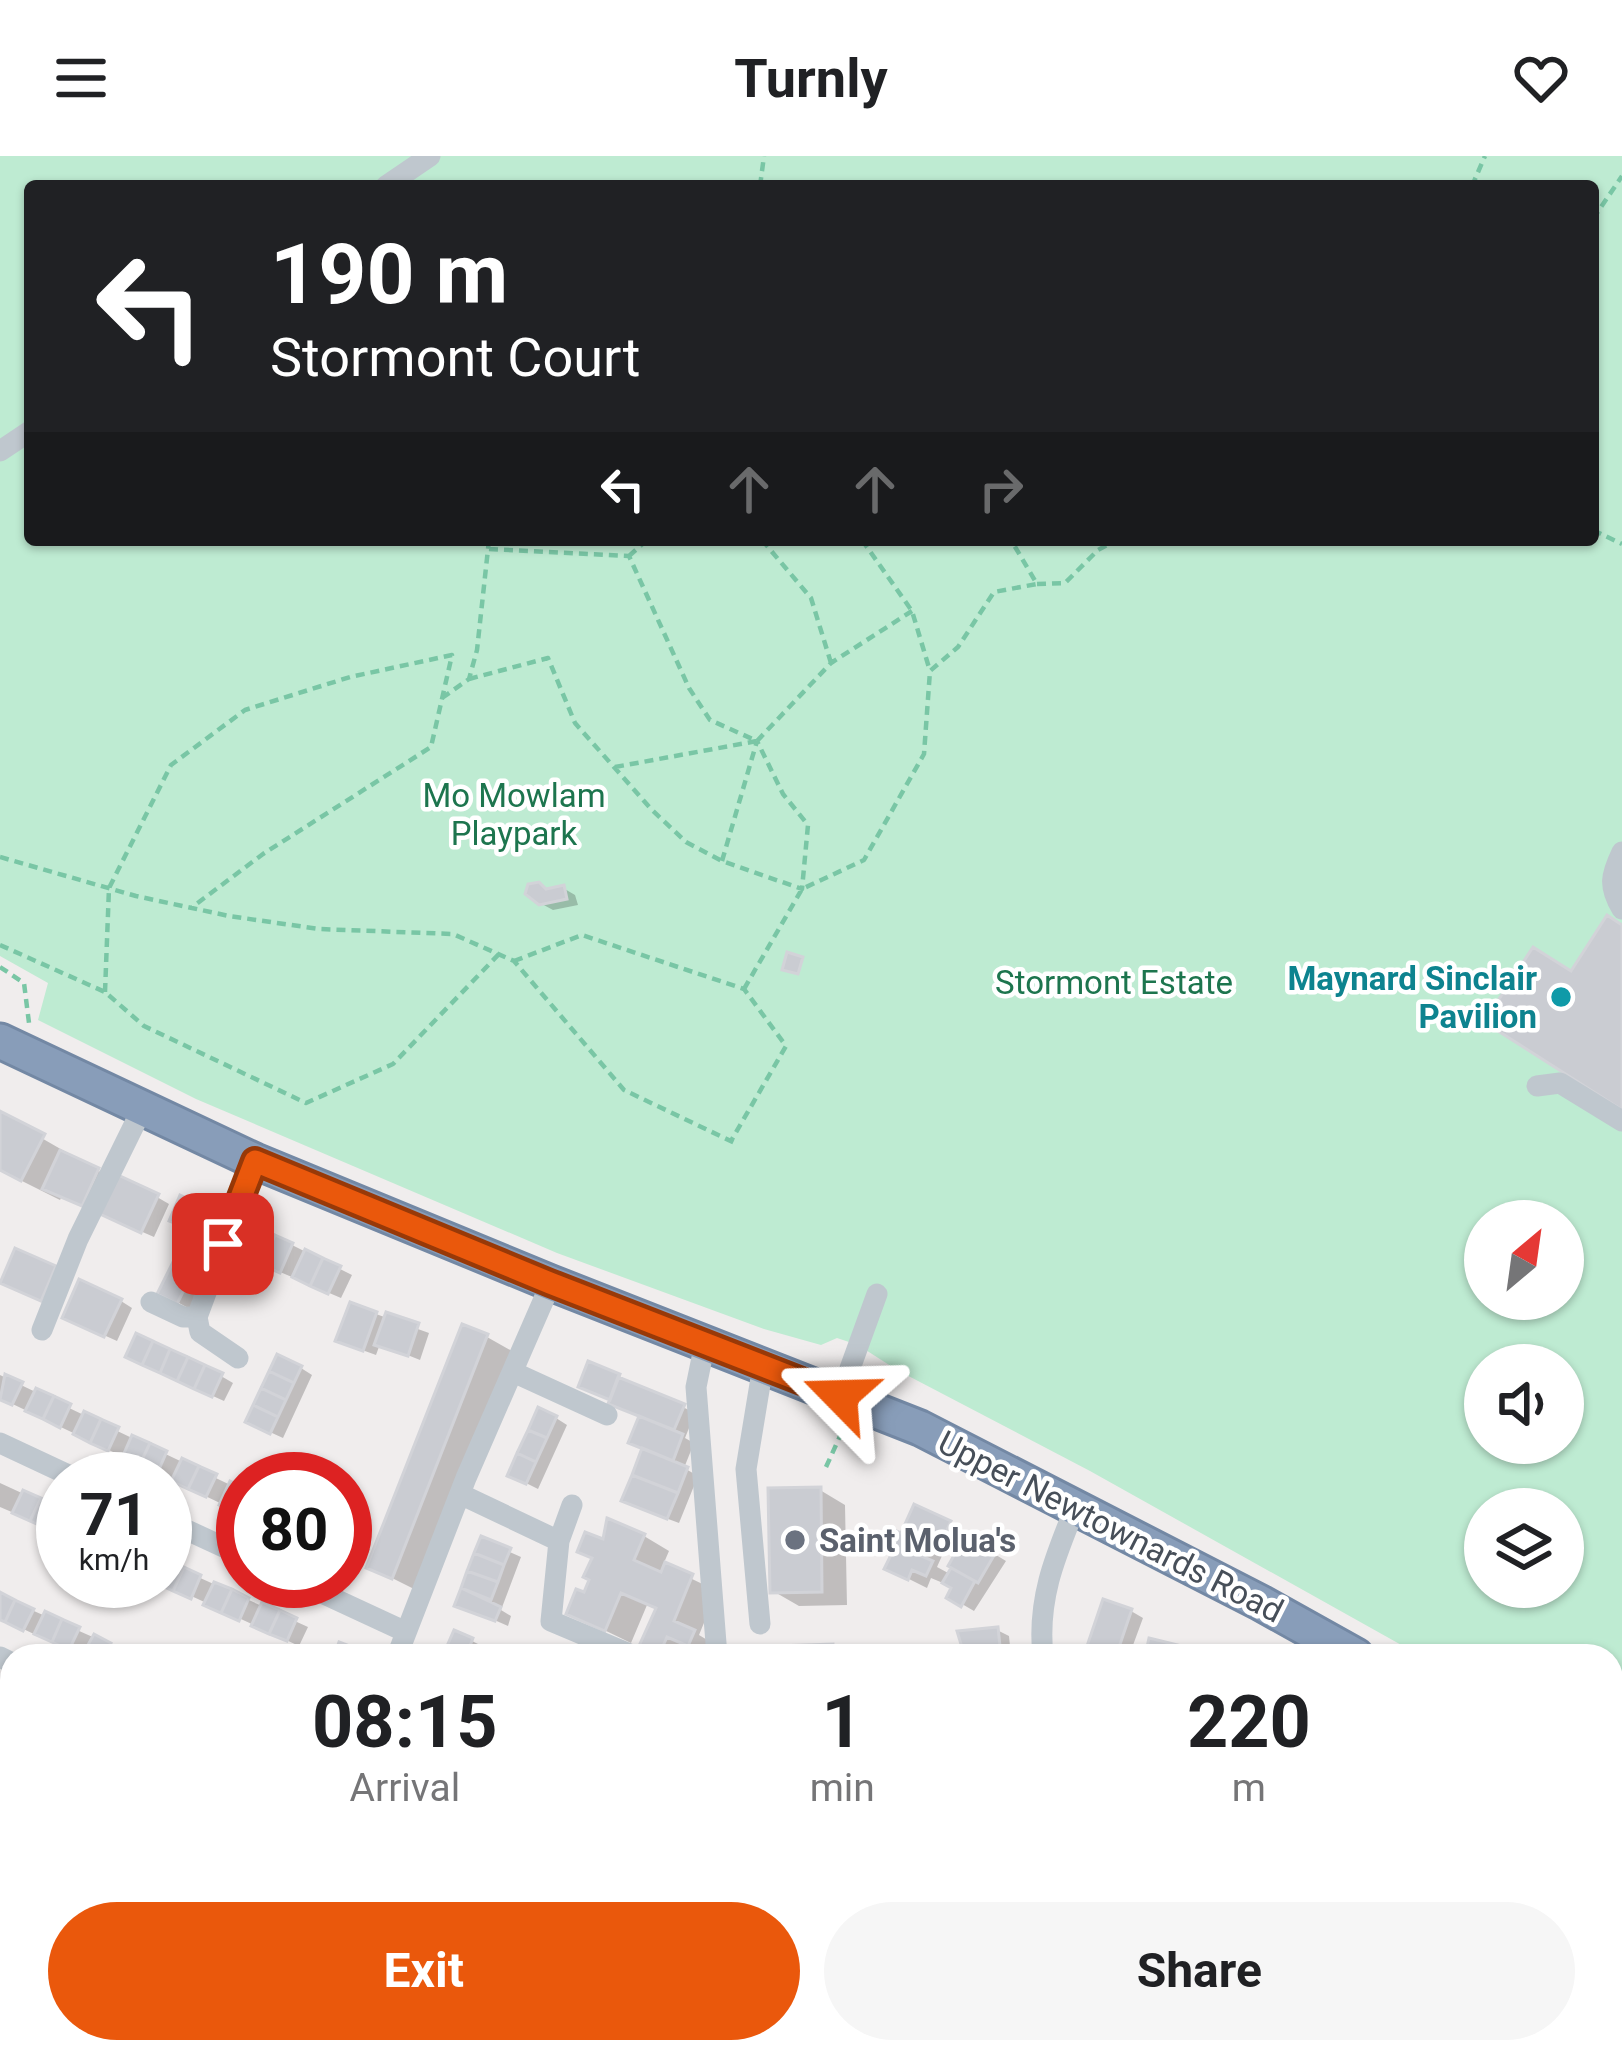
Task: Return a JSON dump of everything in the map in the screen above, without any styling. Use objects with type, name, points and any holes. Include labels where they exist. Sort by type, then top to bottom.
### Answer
[{"type":"highway","name":"Upper Newtownards Road","points":[[0,1041],[255,1161],[920,1428],[1334,1644]]},
{"type":"street","points":[[395,180],[430,156]]},
{"type":"street","points":[[1622,852],[1611,875],[1612,893],[1622,909]]},
{"type":"street","points":[[1537,1086],[1560,1083],[1622,1121]]},
{"type":"street","points":[[43,1330],[78,1239],[142,1109]]},
{"type":"street","points":[[238,1358],[200,1332],[197,1317],[255,1161]]},
{"type":"street","points":[[402,1644],[550,1283]]},
{"type":"street","points":[[840,1396],[877,1294]]},
{"type":"street","points":[[151,1302],[183,1317],[197,1317]]},
{"type":"street","points":[[705,1343],[696,1388],[716,1644]]},
{"type":"street","points":[[760,1624],[746,1469],[763,1366]]},
{"type":"street","points":[[513,1372],[608,1415]]},
{"type":"street","points":[[0,1443],[36,1460]]},
{"type":"street","points":[[460,1494],[559,1541]]},
{"type":"street","points":[[572,1505],[559,1541],[551,1621],[606,1644]]},
{"type":"street","points":[[1041,1644],[1039,1622],[1047,1578],[1075,1508]]},
{"type":"street","points":[[354,1608],[406,1632]]},
{"type":"path","points":[[1599,210],[1622,176]]},
{"type":"path","points":[[469,680],[489,549],[628,556],[640,546]]},
{"type":"path","points":[[767,546],[811,598],[831,663]]},
{"type":"path","points":[[442,698],[469,680],[548,658],[575,723],[686,842],[722,861],[802,889],[864,860],[924,754],[930,671],[912,611],[866,546]]},
{"type":"path","points":[[1015,546],[1037,584]]},
{"type":"path","points":[[930,671],[958,647],[994,592],[1065,583],[1105,546]]},
{"type":"path","points":[[628,556],[689,688],[710,720],[757,741],[783,794],[808,825],[802,889],[744,989]]},
{"type":"path","points":[[722,861],[757,741],[831,663],[912,611]]},
{"type":"path","points":[[105,992],[109,888],[171,765],[244,710],[350,677],[452,655],[430,747],[263,854],[191,908]]},
{"type":"path","points":[[615,767],[757,741]]},
{"type":"path","points":[[0,856],[191,908],[319,929],[453,934],[514,961],[624,1090],[734,1143],[786,1046],[744,989],[582,935],[514,961]]},
{"type":"path","points":[[0,945],[105,992],[144,1026],[306,1102],[393,1064],[499,954]]},
{"type":"path","points":[[0,968],[25,983],[29,1023]]},
{"type":"path","points":[[826,1467],[842,1434]]},
{"type":"green space","name":"Stormont Estate","points":[[0,156],[1622,156],[1622,1644],[1400,1644],[858,1345],[837,1338],[821,1345],[764,1329],[557,1253],[196,1099],[38,1020],[48,983],[0,956]]},
{"type":"building","points":[[539,882],[546,889],[564,885],[567,899],[539,905],[525,894],[528,884]]},
{"type":"building","name":"Maynard Sinclair Pavilion","points":[[1607,915],[1622,925],[1622,1110],[1484,1022],[1533,947],[1571,971]]},
{"type":"building","points":[[787,952],[803,957],[798,974],[782,970]]},
{"type":"building","points":[[0,1111],[45,1134],[21,1181],[0,1170]]},
{"type":"building","points":[[60,1150],[99,1168],[82,1206],[42,1189]]},
{"type":"building","points":[[118,1175],[159,1194],[141,1233],[100,1214]]},
{"type":"building","points":[[180,1195],[198,1203],[187,1228],[169,1221]]},
{"type":"building","points":[[198,1203],[215,1211],[205,1236],[187,1228]]},
{"type":"building","points":[[257,1227],[275,1235],[262,1265],[244,1257]]},
{"type":"building","points":[[275,1235],[293,1243],[280,1273],[262,1265]]},
{"type":"building","points":[[15,1248],[56,1266],[41,1301],[0,1283]]},
{"type":"building","points":[[305,1249],[323,1258],[310,1286],[292,1277]]},
{"type":"building","points":[[176,1256],[196,1266],[177,1304],[157,1294]]},
{"type":"building","points":[[323,1258],[341,1266],[328,1294],[310,1286]]},
{"type":"building","points":[[79,1279],[122,1299],[104,1337],[62,1318]]},
{"type":"building","points":[[350,1302],[377,1312],[363,1351],[335,1341]]},
{"type":"building","points":[[386,1312],[419,1323],[408,1356],[374,1345]]},
{"type":"building","points":[[462,1324],[488,1334],[392,1579],[372,1571],[372,1553]]},
{"type":"building","points":[[136,1333],[153,1341],[142,1365],[125,1357]]},
{"type":"building","points":[[153,1341],[170,1349],[160,1373],[142,1365]]},
{"type":"building","points":[[170,1349],[188,1357],[177,1381],[160,1373]]},
{"type":"building","points":[[277,1354],[302,1366],[294,1383],[269,1371]]},
{"type":"building","points":[[188,1357],[205,1365],[194,1389],[177,1381]]},
{"type":"building","points":[[588,1361],[620,1374],[610,1400],[578,1387]]},
{"type":"building","points":[[205,1365],[223,1373],[212,1397],[194,1389]]},
{"type":"building","points":[[269,1371],[294,1383],[286,1400],[261,1388]]},
{"type":"building","points":[[5,1374],[23,1382],[12,1405],[0,1400]]},
{"type":"building","points":[[618,1377],[685,1404],[674,1430],[608,1404]]},
{"type":"building","points":[[36,1388],[54,1396],[43,1419],[25,1411]]},
{"type":"building","points":[[261,1388],[286,1400],[278,1417],[253,1405]]},
{"type":"building","points":[[54,1396],[71,1404],[60,1428],[43,1419]]},
{"type":"building","points":[[253,1405],[278,1417],[270,1434],[245,1422]]},
{"type":"building","points":[[538,1407],[557,1416],[547,1438],[528,1430]]},
{"type":"building","points":[[84,1411],[101,1419],[90,1443],[73,1434]]},
{"type":"building","points":[[639,1416],[683,1434],[673,1461],[628,1443]]},
{"type":"building","points":[[101,1419],[119,1427],[108,1451],[90,1443]]},
{"type":"building","points":[[528,1430],[547,1438],[536,1462],[517,1453]]},
{"type":"building","points":[[132,1435],[150,1443],[146,1452],[125,1452]]},
{"type":"building","points":[[150,1443],[167,1451],[167,1452],[146,1452]]},
{"type":"building","points":[[642,1448],[688,1467],[678,1493],[632,1475]]},
{"type":"building","points":[[517,1453],[536,1462],[526,1484],[507,1476]]},
{"type":"building","points":[[199,1466],[216,1474],[206,1497],[192,1491]]},
{"type":"building","points":[[632,1475],[678,1493],[667,1519],[621,1501]]},
{"type":"building","name":"Saint Molua's","points":[[821,1487],[822,1592],[770,1593],[768,1488]]},
{"type":"building","points":[[23,1490],[36,1496],[30,1521],[12,1513]]},
{"type":"building","points":[[914,1504],[951,1521],[939,1547],[926,1541],[919,1555],[933,1561],[926,1576],[912,1570],[908,1580],[884,1569],[891,1555],[877,1549],[888,1527],[901,1533]]},
{"type":"building","points":[[607,1518],[645,1534],[634,1560],[661,1572],[665,1562],[693,1574],[674,1621],[695,1630],[689,1644],[667,1637],[664,1644],[640,1644],[656,1608],[621,1593],[605,1631],[566,1614],[576,1589],[584,1592],[589,1580],[583,1577],[592,1558],[577,1552],[585,1532],[603,1539]]},
{"type":"building","points":[[481,1536],[511,1548],[504,1565],[474,1553]]},
{"type":"building","points":[[961,1543],[977,1552],[982,1543],[996,1552],[978,1583],[948,1566]]},
{"type":"building","points":[[474,1553],[504,1565],[498,1582],[467,1571]]},
{"type":"building","points":[[951,1568],[975,1581],[961,1607],[946,1598],[951,1588],[942,1583]]},
{"type":"building","points":[[192,1571],[201,1575],[192,1597]]},
{"type":"building","points":[[467,1571],[498,1582],[491,1600],[461,1588]]},
{"type":"building","points":[[216,1583],[216,1608],[223,1608],[221,1613],[203,1605]]},
{"type":"building","points":[[461,1588],[501,1607],[495,1621],[454,1606]]},
{"type":"building","points":[[0,1592],[15,1600],[5,1622],[0,1620]]},
{"type":"building","points":[[1103,1599],[1132,1609],[1120,1644],[1088,1644]]},
{"type":"building","points":[[15,1600],[34,1609],[23,1631],[5,1622]]},
{"type":"building","points":[[223,1608],[245,1608],[239,1621],[221,1613]]},
{"type":"building","points":[[259,1608],[280,1610],[269,1634],[251,1626]]},
{"type":"building","points":[[280,1610],[297,1618],[287,1641],[269,1634]]},
{"type":"building","points":[[45,1611],[62,1619],[52,1642],[34,1634]]},
{"type":"building","points":[[62,1619],[80,1627],[72,1644],[52,1642]]},
{"type":"building","points":[[998,1627],[1000,1644],[961,1644],[957,1631]]},
{"type":"building","points":[[454,1630],[473,1638],[471,1644],[448,1644]]},
{"type":"building","points":[[94,1634],[111,1643],[110,1644],[89,1644]]},
{"type":"place","name":"Maynard Sinclair Pavilion","points":[[1561,997]]},
{"type":"place","name":"Saint Molua's","points":[[795,1540]]},
{"type":"route","points":[[223,1244],[255,1161],[840,1396]]},
{"type":"park label","name":"Mo Mowlam Playpark","points":[[514,814]]}]
